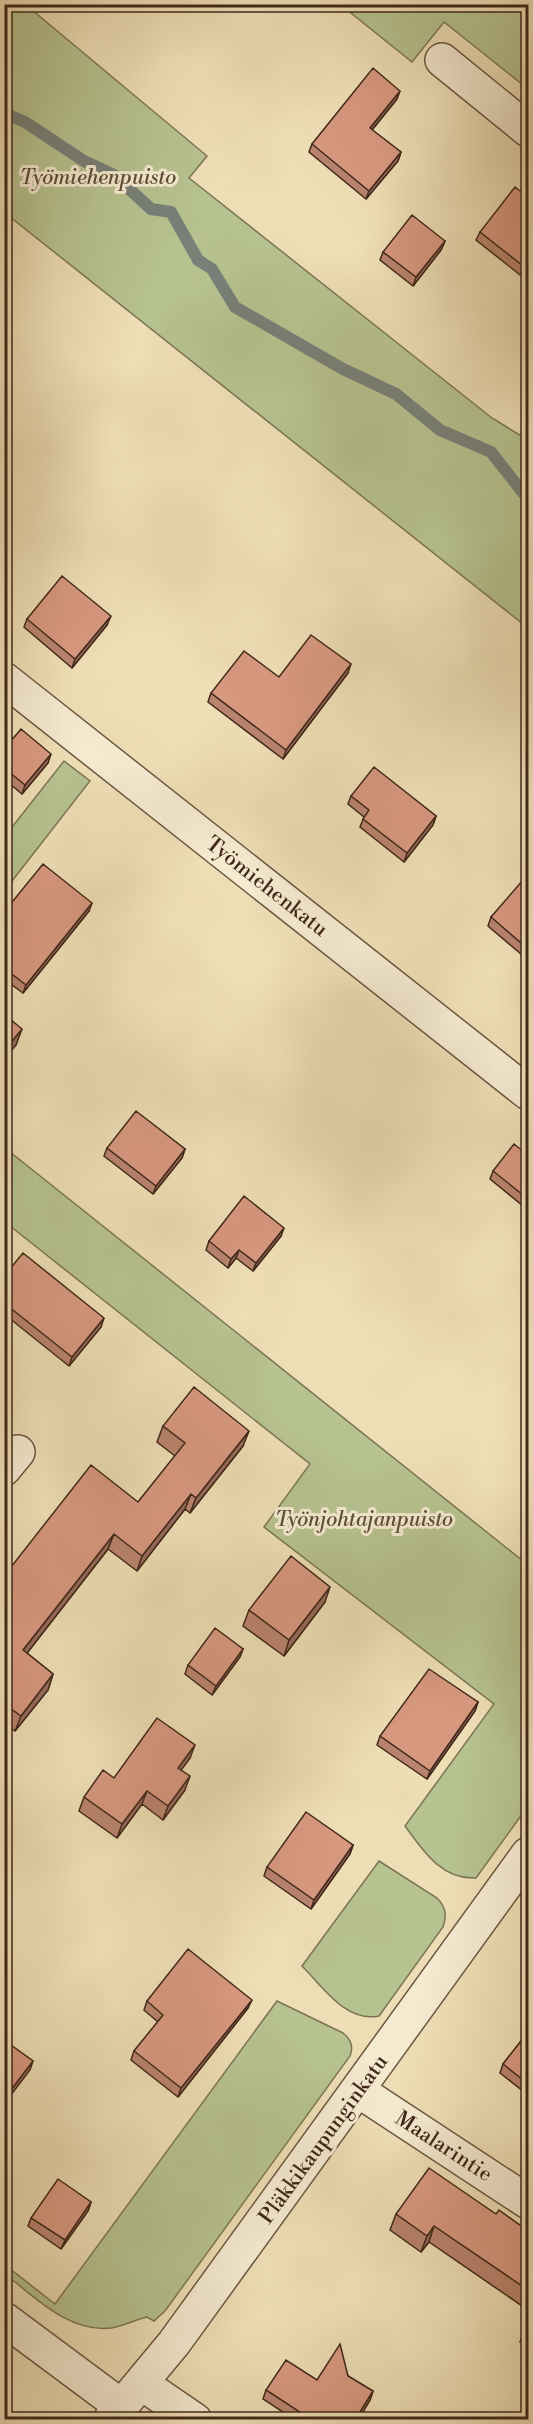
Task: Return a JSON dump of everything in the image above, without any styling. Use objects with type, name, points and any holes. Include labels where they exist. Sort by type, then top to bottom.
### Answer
[{"type":"street","points":[[442,60],[528,130]]},
{"type":"street","name":"Työmiehenkatu","points":[[4,679],[528,1093]]},
{"type":"street","name":"Pläkkikaupunginkatu","points":[[124,2403],[174,2343],[359,2091],[528,1854]]},
{"type":"street","name":"Maalarintie","points":[[359,2091],[528,2202]]},
{"type":"street","points":[[4,2319],[124,2403],[195,2420]]},
{"type":"green space","name":"Työmiehenpuisto","points":[[4,5],[26,5],[207,156],[189,178],[492,418],[528,440],[528,628],[5,213]]},
{"type":"green space","points":[[341,5],[528,5],[528,89],[444,22],[412,62]]},
{"type":"green space","points":[[64,761],[90,781],[5,890],[5,836]]},
{"type":"green space","name":"Työnjohtajanpuisto","points":[[5,1148],[528,1565],[528,1806],[476,1878],[453,1874],[443,1869],[426,1854],[405,1826],[494,1704],[264,1527],[310,1464],[5,1222]]},
{"type":"green space","points":[[379,1861],[437,1898],[444,1908],[445,1919],[443,1927],[379,2016],[367,2017],[356,2014],[336,2002],[302,1966]]},
{"type":"green space","points":[[277,2001],[343,2033],[351,2043],[350,2056],[165,2311],[154,2321],[147,2317],[111,2328],[81,2325],[54,2312],[5,2274],[5,2265],[55,2304]]},
{"type":"building","points":[[373,68],[400,91],[370,128],[401,152],[369,191],[312,144]]},
{"type":"building","points":[[515,187],[528,197],[527,269],[480,232]]},
{"type":"building","points":[[412,215],[445,241],[416,277],[383,252]]},
{"type":"building","points":[[62,576],[111,616],[75,659],[27,619]]},
{"type":"building","points":[[311,635],[351,664],[286,750],[211,693],[244,651],[279,677]]},
{"type":"building","points":[[21,729],[51,754],[25,785],[4,768],[4,749]]},
{"type":"building","points":[[374,767],[436,816],[407,853],[363,819],[369,810],[351,796]]},
{"type":"building","points":[[43,864],[92,903],[26,985],[4,968],[4,912]]},
{"type":"building","points":[[523,880],[528,884],[528,949],[491,917]]},
{"type":"building","points":[[4,1014],[22,1029],[4,1051]]},
{"type":"building","points":[[136,1111],[185,1149],[156,1186],[107,1148]]},
{"type":"building","points":[[514,1144],[528,1155],[528,1199],[493,1171]]},
{"type":"building","points":[[244,1196],[284,1228],[256,1263],[239,1250],[231,1259],[209,1241]]},
{"type":"building","points":[[23,1253],[104,1318],[72,1357],[4,1303],[4,1276]]},
{"type":"building","points":[[194,1387],[249,1431],[196,1498],[191,1494],[142,1556],[114,1534],[23,1650],[53,1674],[21,1716],[7,1706],[4,1709],[4,1576],[91,1465],[138,1502],[185,1443],[163,1426]]},
{"type":"building","points":[[291,1556],[330,1587],[289,1640],[249,1610]]},
{"type":"building","points":[[215,1628],[243,1649],[216,1686],[188,1665]]},
{"type":"building","points":[[429,1669],[478,1702],[430,1771],[380,1736]]},
{"type":"building","points":[[157,1718],[195,1745],[178,1768],[190,1776],[168,1806],[147,1791],[122,1824],[84,1797],[103,1770],[114,1778]]},
{"type":"building","points":[[306,1812],[353,1845],[314,1900],[267,1867]]},
{"type":"building","points":[[188,1949],[252,2000],[181,2088],[134,2051],[163,2015],[147,2001]]},
{"type":"building","points":[[528,2032],[528,2084],[503,2064]]},
{"type":"building","points":[[4,2040],[33,2061],[4,2099]]},
{"type":"building","points":[[429,2168],[496,2214],[499,2210],[528,2231],[528,2290],[434,2226],[427,2236],[396,2214]]},
{"type":"building","points":[[58,2179],[91,2202],[65,2240],[31,2218]]},
{"type":"building","points":[[340,2344],[348,2376],[373,2391],[355,2420],[312,2420],[266,2390],[286,2360],[317,2380]]},
{"type":"waterway","points":[[4,113],[25,122],[84,161],[114,175],[151,209],[171,212],[198,260],[212,269],[235,307],[343,369],[396,394],[440,430],[491,452],[528,499]]}]
